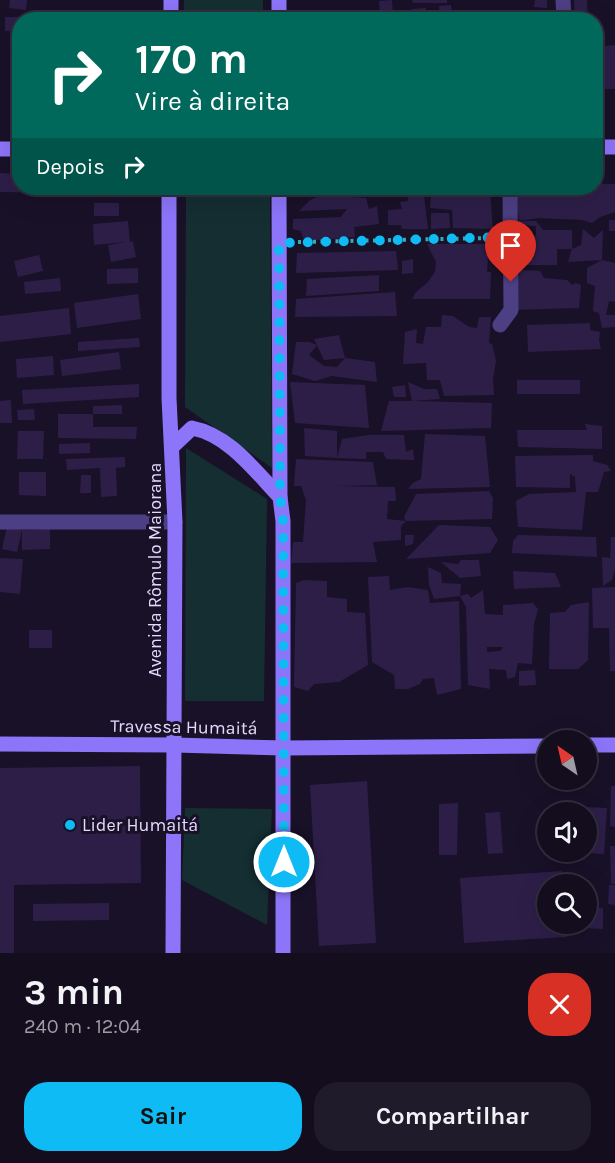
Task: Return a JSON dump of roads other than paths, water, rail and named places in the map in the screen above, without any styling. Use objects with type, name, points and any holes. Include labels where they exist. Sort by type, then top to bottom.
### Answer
[{"type":"street","name":"Avenida Rômulo Maiorana","points":[[169,195],[170,398],[175,522],[173,953]]},
{"type":"street","points":[[279,195],[280,497],[283,521],[283,953]]},
{"type":"street","points":[[501,325],[511,310],[510,195]]},
{"type":"street","points":[[173,446],[192,428],[206,430],[229,445],[280,497]]},
{"type":"street","points":[[0,522],[175,522]]},
{"type":"street","name":"Travessa Humaitá","points":[[0,744],[284,748],[537,746]]},
{"type":"street","points":[[597,745],[615,745]]},
{"type":"place","name":"Lider Humaitá","points":[[70,825]]}]
